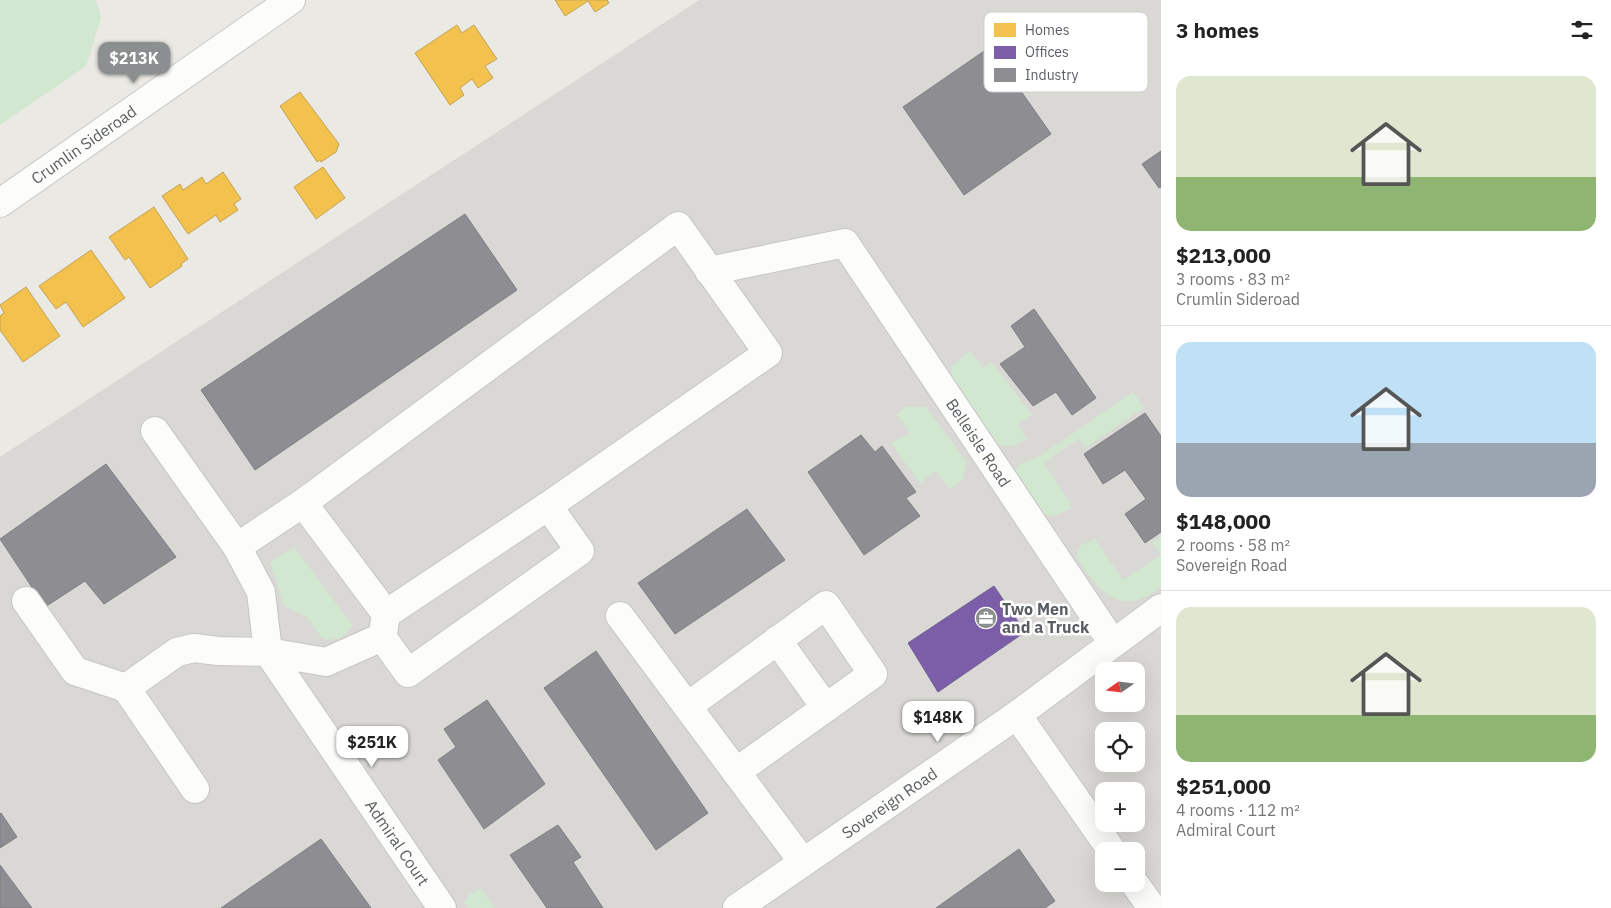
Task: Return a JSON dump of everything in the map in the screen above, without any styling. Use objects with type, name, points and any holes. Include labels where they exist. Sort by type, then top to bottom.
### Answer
[{"type":"street","name":"Crumlin Sideroad","points":[[0,203],[291,0]]},
{"type":"street","points":[[126,688],[177,652],[194,648],[218,652],[268,652],[326,662],[384,625],[548,506],[768,353],[678,226],[303,502],[237,547]]},
{"type":"street","name":"Belleisle Road","points":[[709,271],[845,243],[1112,642]]},
{"type":"street","points":[[155,431],[237,547],[261,592],[268,652]]},
{"type":"street","points":[[303,502],[384,625],[408,673],[580,551],[548,506]]},
{"type":"street","points":[[26,600],[74,671],[126,688],[195,789]]},
{"type":"street","points":[[688,706],[826,605],[873,674],[736,772]]},
{"type":"street","name":"Sovereign Road","points":[[737,908],[1016,714],[1161,608]]},
{"type":"street","points":[[620,616],[803,862]]},
{"type":"street","points":[[777,640],[826,708]]},
{"type":"street","name":"Admiral Court","points":[[268,652],[442,908]]},
{"type":"street","points":[[1016,714],[1106,842]]},
{"type":"street","points":[[1141,892],[1152,908]]},
{"type":"shaded area","points":[[699,0],[1161,0],[1161,908],[0,908],[0,457]]},
{"type":"green space","points":[[0,0],[96,0],[101,18],[86,66],[0,125]]},
{"type":"green space","points":[[970,351],[983,368],[991,362],[1032,414],[1018,425],[1027,440],[1010,446],[996,444],[952,381],[951,367]]},
{"type":"green space","points":[[1133,392],[1144,408],[1085,448],[1078,439],[1044,463],[1070,503],[1070,508],[1053,516],[1044,514],[1016,473],[1018,465],[1040,456]]},
{"type":"green space","points":[[906,407],[926,407],[966,461],[963,479],[950,489],[935,471],[920,483],[891,443],[910,433],[897,414]]},
{"type":"green space","points":[[1161,536],[1161,555],[1152,542]]},
{"type":"green space","points":[[1095,539],[1123,580],[1161,555],[1161,588],[1146,597],[1133,601],[1122,601],[1111,597],[1093,581],[1076,557],[1079,546]]},
{"type":"green space","points":[[294,547],[353,626],[346,634],[339,638],[332,640],[322,638],[307,617],[284,606],[270,562]]},
{"type":"green space","points":[[481,888],[494,908],[468,908],[464,902],[469,895]]},
{"type":"building: Homes","points":[[555,0],[607,0],[609,3],[595,12],[588,1],[565,16]]},
{"type":"building: Homes","points":[[457,25],[462,33],[474,25],[497,59],[485,66],[493,78],[478,88],[472,79],[460,88],[464,95],[450,105],[415,53]]},
{"type":"building: Homes","points":[[300,92],[339,144],[336,152],[321,162],[320,160],[317,162],[280,106]]},
{"type":"building: Homes","points":[[323,167],[345,198],[316,219],[294,187]]},
{"type":"building: Homes","points":[[223,172],[241,199],[234,204],[238,210],[220,222],[216,215],[188,234],[162,196],[180,184],[183,190],[202,177],[206,184]]},
{"type":"building: Homes","points":[[154,207],[188,259],[181,264],[182,266],[150,288],[129,257],[125,260],[109,237]]},
{"type":"building: Homes","points":[[91,250],[125,298],[83,327],[66,302],[56,309],[39,286]]},
{"type":"building: Homes","points":[[26,287],[60,336],[23,362],[0,330],[0,316],[4,313],[0,305]]},
{"type":"building: Offices","points":[[994,586],[1025,632],[938,692],[908,643]]},
{"type":"building: Industry","points":[[984,51],[984,92],[1022,92],[1051,134],[964,195],[903,107]]},
{"type":"building: Industry","points":[[1161,151],[1161,187],[1159,188],[1142,164]]},
{"type":"building: Industry","points":[[465,214],[517,290],[255,470],[201,390]]},
{"type":"building: Industry","points":[[1034,309],[1096,398],[1072,415],[1056,392],[1033,406],[1000,364],[1025,347],[1011,326]]},
{"type":"building: Industry","points":[[1145,413],[1161,436],[1161,532],[1145,543],[1125,514],[1146,499],[1125,470],[1103,484],[1084,454]]},
{"type":"building: Industry","points":[[861,435],[875,452],[882,446],[916,492],[906,498],[920,516],[864,555],[808,472]]},
{"type":"building: Industry","points":[[106,464],[176,557],[104,604],[85,581],[45,607],[0,539]]},
{"type":"building: Industry","points":[[747,509],[785,560],[675,634],[638,583]]},
{"type":"building: Industry","points":[[596,651],[708,813],[656,850],[544,688]]},
{"type":"building: Industry","points":[[487,700],[545,784],[484,829],[438,760],[456,747],[444,729]]},
{"type":"building: Industry","points":[[0,814],[17,837],[0,848]]},
{"type":"building: Industry","points":[[558,825],[581,857],[573,862],[603,908],[547,908],[510,855]]},
{"type":"building: Industry","points":[[321,839],[371,908],[221,908]]},
{"type":"building: Industry","points":[[1019,849],[1055,901],[1045,908],[936,908]]},
{"type":"building: Industry","points":[[0,865],[32,908],[0,908]]},
{"type":"place","name":"Two Men and a Truck","points":[[986,618]]}]
